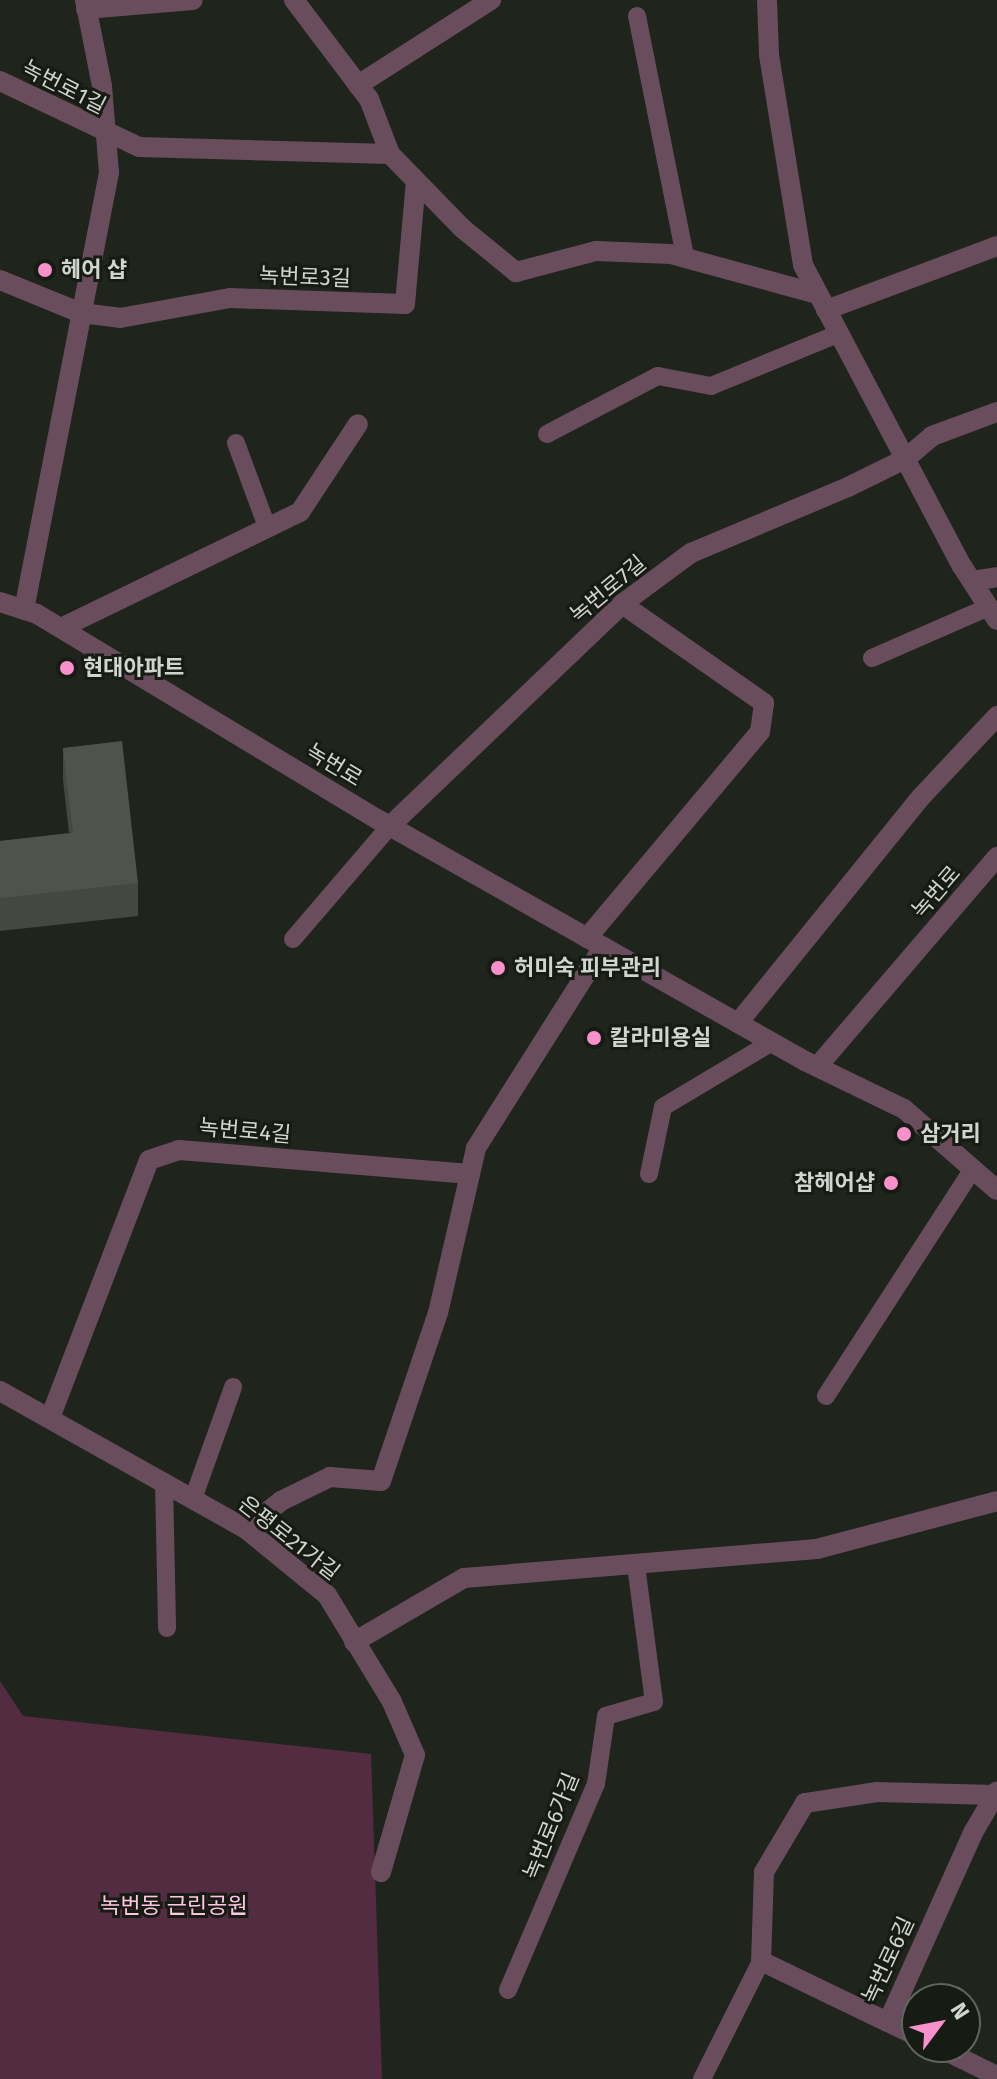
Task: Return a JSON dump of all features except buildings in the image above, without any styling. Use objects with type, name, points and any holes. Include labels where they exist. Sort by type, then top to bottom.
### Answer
[{"type":"street","points":[[24,610],[109,173],[86,4],[193,0]]},
{"type":"street","points":[[294,0],[358,85],[390,154],[516,272],[596,251],[685,257],[822,302],[997,246]]},
{"type":"street","points":[[358,85],[491,0]]},
{"type":"street","points":[[767,0],[769,55],[803,265],[905,459],[993,614]]},
{"type":"street","name":"녹번로1길","points":[[0,81],[106,135]]},
{"type":"street","points":[[106,135],[139,147],[390,154]]},
{"type":"street","name":"녹번로3길","points":[[81,313],[120,318],[230,298],[405,304],[416,181]]},
{"type":"street","points":[[0,280],[81,313]]},
{"type":"street","name":"녹번로7길","points":[[390,826],[622,604],[691,553],[905,459],[932,436],[997,412]]},
{"type":"street","points":[[61,628],[300,512],[358,424]]},
{"type":"street","points":[[973,581],[997,577]]},
{"type":"street","name":"녹번로","points":[[0,602],[61,628],[390,826],[817,1067],[904,1109],[997,1190]]},
{"type":"street","points":[[246,1529],[281,1501],[330,1477],[381,1481],[438,1313],[476,1148],[595,942],[760,732],[764,703],[622,604]]},
{"type":"street","points":[[738,1023],[922,796],[997,716]]},
{"type":"street","name":"녹번로","points":[[817,1067],[997,857]]},
{"type":"street","name":"녹번로4길","points":[[50,1418],[149,1160],[179,1150],[470,1174]]},
{"type":"street","name":"은평로21가길","points":[[0,1391],[246,1529],[327,1595],[392,1702],[415,1755],[381,1872]]},
{"type":"street","points":[[354,1642],[464,1578],[817,1549],[997,1501]]},
{"type":"street","name":"녹번로6길","points":[[877,1792],[996,1793],[888,2022],[761,1961],[764,1872],[805,1803],[877,1792]]},
{"type":"street","points":[[888,2022],[901,2028]]},
{"type":"street","points":[[971,2063],[997,2076]]},
{"type":"lane","points":[[637,16],[685,257]]},
{"type":"lane","points":[[547,434],[658,376],[711,386],[838,334]]},
{"type":"lane","points":[[236,443],[267,527]]},
{"type":"lane","points":[[872,658],[993,614]]},
{"type":"lane","points":[[293,939],[390,826]]},
{"type":"lane","points":[[649,1174],[663,1107],[772,1042]]},
{"type":"lane","points":[[826,1396],[973,1169]]},
{"type":"lane","points":[[193,1499],[233,1387]]},
{"type":"lane","points":[[164,1482],[167,1628]]},
{"type":"lane","name":"녹번로6가길","points":[[508,1990],[596,1784],[606,1716],[654,1702],[636,1566]]},
{"type":"lane","name":"녹번로6길","points":[[702,2079],[761,1961]]},
{"type":"green space","name":"녹번동 근린공원","points":[[0,1681],[23,1716],[371,1754],[382,2079],[0,2079]]},
{"type":"place","name":"헤어 샵","points":[[45,270]]},
{"type":"place","name":"현대아파트","points":[[67,668]]},
{"type":"place","name":"허미숙 피부관리","points":[[498,968]]},
{"type":"place","name":"칼라미용실","points":[[594,1038]]},
{"type":"place","name":"삼거리","points":[[904,1134]]},
{"type":"place","name":"참헤어샵","points":[[891,1183]]}]
